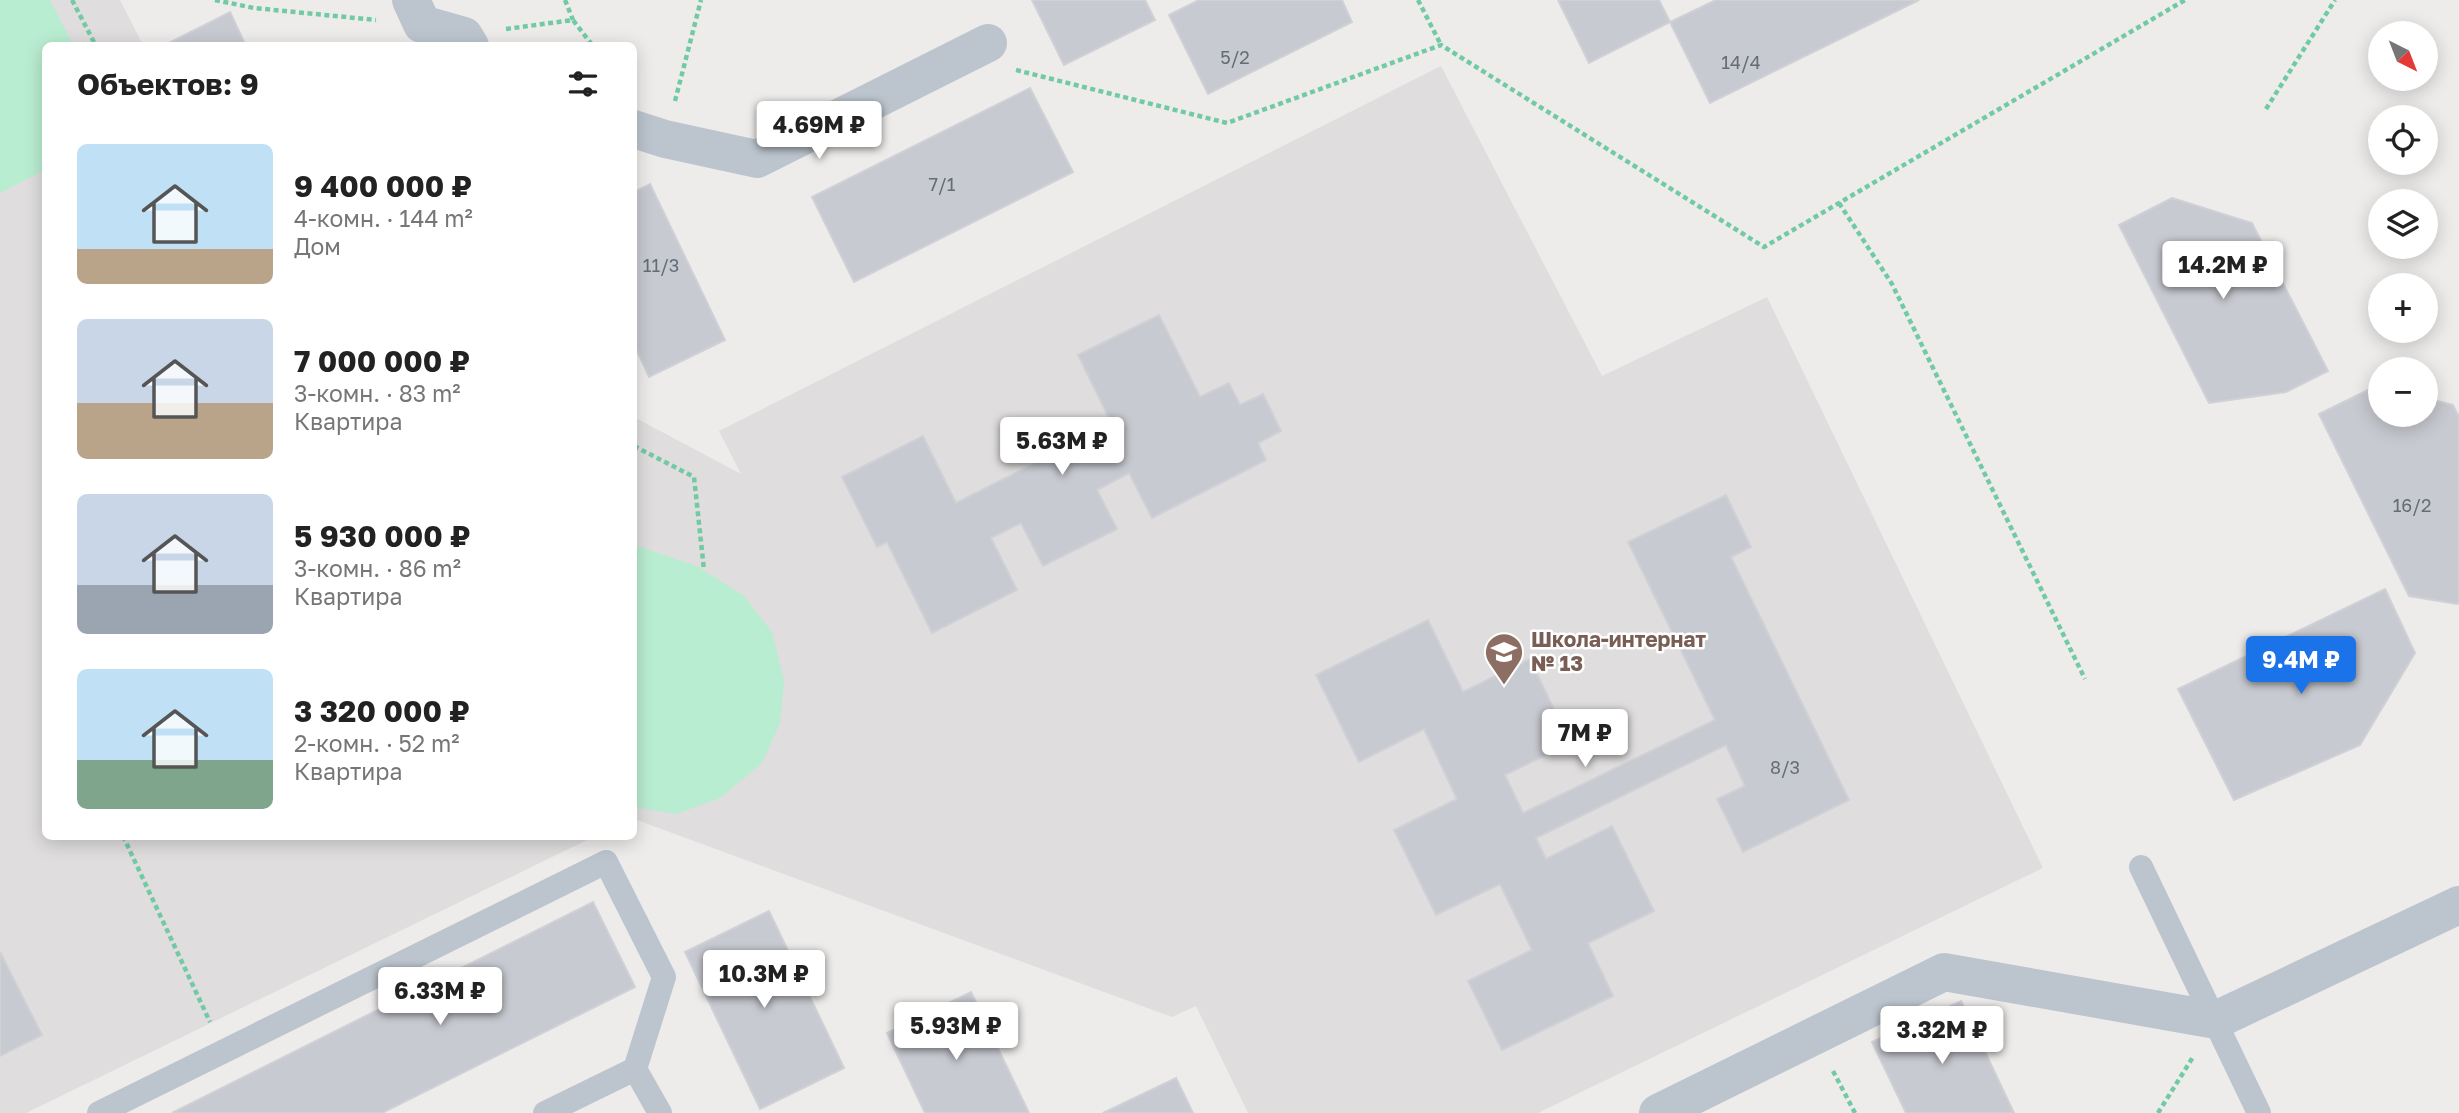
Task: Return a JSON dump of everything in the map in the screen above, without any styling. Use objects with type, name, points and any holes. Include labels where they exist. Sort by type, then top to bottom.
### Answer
[{"type":"street","points":[[417,12],[467,41]]},
{"type":"street","points":[[649,134],[757,159],[1000,56]]},
{"type":"street","points":[[1658,1113],[1944,972],[2216,1020],[2459,905]]},
{"type":"lane","points":[[99,1113],[606,862],[664,977],[635,1069],[545,1113]]},
{"type":"lane","points":[[2141,867],[2259,1113]]},
{"type":"lane","points":[[635,1069],[660,1113]]},
{"type":"path","points":[[72,0],[94,42]]},
{"type":"path","points":[[215,0],[254,8],[417,12]]},
{"type":"path","points":[[565,0],[573,20],[590,42]]},
{"type":"path","points":[[649,134],[701,0]]},
{"type":"path","points":[[1418,0],[1441,45],[1764,247],[2185,0]]},
{"type":"path","points":[[2266,109],[2335,0]]},
{"type":"path","points":[[467,41],[573,20]]},
{"type":"path","points":[[1000,56],[1227,123],[1441,45]]},
{"type":"path","points":[[1839,203],[1892,284],[2085,679]]},
{"type":"path","points":[[637,448],[694,477],[704,570]]},
{"type":"path","points":[[125,840],[223,1052]]},
{"type":"path","points":[[2158,1113],[2216,1020]]},
{"type":"shaded area","points":[[0,0],[120,0],[141,42],[42,42],[42,840],[587,840],[26,1113],[0,1113]]},
{"type":"shaded area","points":[[1441,66],[1602,376],[1767,297],[2043,868],[1538,1113],[1248,1113],[1196,1006],[1172,1017],[637,820],[637,419],[741,474],[719,431]]},
{"type":"green space","points":[[0,0],[50,0],[71,42],[42,42],[42,172],[0,193]]},
{"type":"green space","points":[[637,546],[697,566],[744,596],[772,632],[784,680],[780,723],[762,763],[720,798],[676,814],[637,808]]},
{"type":"building","points":[[1032,0],[1145,0],[1155,20],[1064,65]]},
{"type":"building","points":[[1199,0],[1342,0],[1352,22],[1208,94],[1169,15]]},
{"type":"building","points":[[1558,0],[1659,0],[1670,22],[1589,63]]},
{"type":"building","points":[[1716,0],[1919,0],[1710,103],[1670,22]]},
{"type":"building","points":[[230,12],[244,42],[171,42]]},
{"type":"building","points":[[1030,88],[1073,172],[854,282],[812,197]]},
{"type":"building","points":[[650,184],[725,340],[649,377],[637,351],[637,190]]},
{"type":"building","points":[[2172,198],[2252,223],[2328,371],[2286,392],[2209,403],[2119,225]]},
{"type":"building","points":[[1159,315],[1200,397],[1229,383],[1240,405],[1263,394],[1281,431],[1258,443],[1266,460],[1152,518],[1129,473],[1097,490],[1117,529],[1043,566],[1021,523],[991,538],[1017,590],[932,633],[887,542],[877,547],[842,477],[923,436],[956,503],[1112,424],[1078,355]]},
{"type":"building","points":[[2368,390],[2368,427],[2438,427],[2438,401],[2453,405],[2459,417],[2459,603],[2409,596],[2319,414]]},
{"type":"building","points":[[1726,495],[1751,547],[1731,557],[1849,800],[1743,852],[1717,799],[1745,786],[1726,745],[1536,838],[1546,859],[1612,826],[1654,911],[1588,943],[1613,996],[1502,1050],[1468,981],[1532,950],[1500,884],[1436,915],[1394,830],[1457,799],[1424,729],[1359,762],[1316,675],[1428,620],[1463,692],[1530,659],[1570,743],[1505,775],[1523,813],[1715,720],[1628,542]]},
{"type":"building","points":[[2385,589],[2415,653],[2360,745],[2234,800],[2178,689]]},
{"type":"building","points":[[593,902],[635,987],[382,1113],[172,1113]]},
{"type":"building","points":[[769,911],[844,1068],[760,1109],[685,952]]},
{"type":"building","points":[[0,952],[42,1035],[0,1056]]},
{"type":"building","points":[[971,992],[1029,1113],[925,1113],[887,1033]]},
{"type":"building","points":[[1961,1001],[2014,1113],[1906,1113],[1872,1042]]},
{"type":"building","points":[[1176,1078],[1193,1113],[1103,1113]]},
{"type":"place","name":"Школа-интернат № 13","points":[[1504,686]]}]
